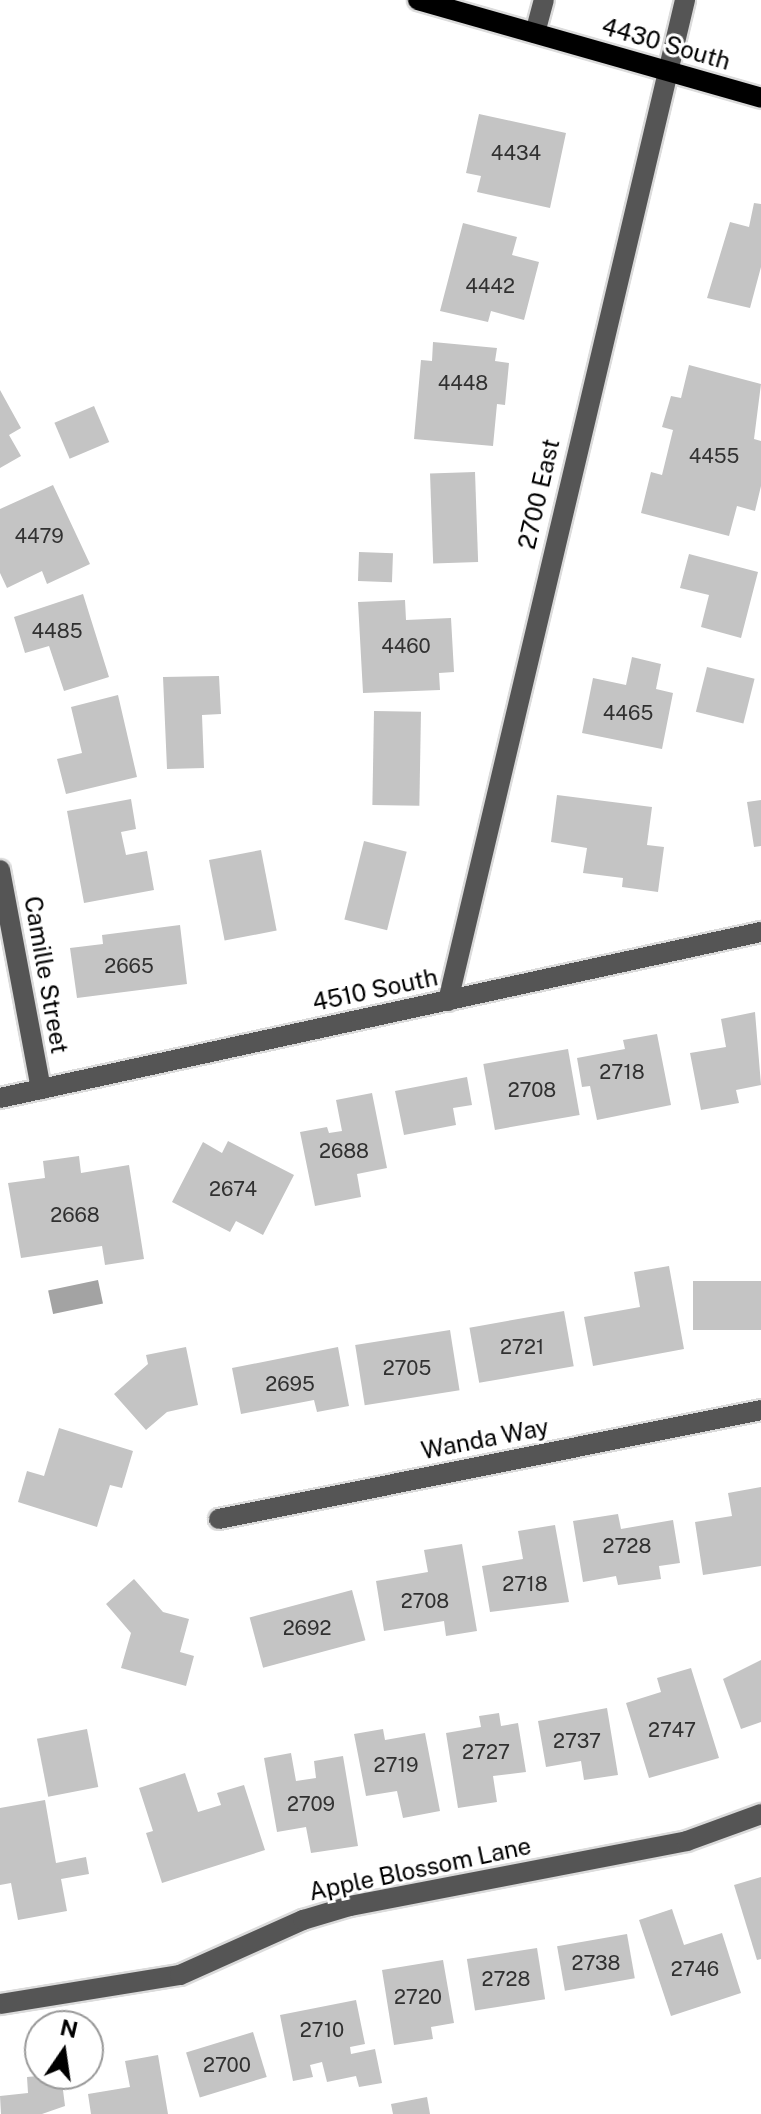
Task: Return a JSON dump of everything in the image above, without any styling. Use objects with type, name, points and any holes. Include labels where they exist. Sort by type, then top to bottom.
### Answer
[{"type":"main road","name":"4430 South","points":[[418,0],[761,98]]},
{"type":"street","points":[[535,33],[544,0]]},
{"type":"street","name":"2700 East","points":[[448,1001],[685,0]]},
{"type":"street","name":"Camille Street","points":[[0,870],[41,1089]]},
{"type":"street","name":"4510 South","points":[[0,1098],[761,932]]},
{"type":"street","name":"Wanda Way","points":[[219,1519],[761,1410]]},
{"type":"street","name":"Apple Blossom Lane","points":[[0,2004],[180,1975],[303,1920],[350,1906],[687,1841],[761,1814]]},
{"type":"shaded area","points":[[98,1280],[103,1303],[53,1314],[48,1291]]},
{"type":"building","points":[[479,114],[566,133],[550,208],[477,192],[481,176],[466,173]]},
{"type":"building","points":[[754,203],[761,204],[761,267],[750,308],[707,298],[730,222],[749,227]]},
{"type":"building","points":[[463,223],[517,237],[512,255],[539,262],[524,320],[491,311],[488,322],[440,311]]},
{"type":"building","points":[[433,342],[497,348],[495,361],[509,363],[505,405],[497,404],[493,446],[414,439],[421,360],[432,361]]},
{"type":"building","points":[[689,365],[761,384],[754,439],[761,441],[761,486],[755,511],[737,506],[729,536],[641,513],[651,472],[662,475],[673,430],[662,427],[671,396],[681,398]]},
{"type":"building","points":[[0,390],[21,428],[9,435],[21,456],[0,468]]},
{"type":"building","points":[[94,406],[109,442],[70,459],[54,423]]},
{"type":"building","points":[[475,472],[478,562],[433,564],[430,474]]},
{"type":"building","points":[[53,485],[90,564],[47,584],[42,571],[7,588],[0,573],[0,509]]},
{"type":"building","points":[[359,552],[393,553],[392,582],[358,581]]},
{"type":"building","points":[[689,554],[758,572],[741,638],[701,627],[709,595],[680,588]]},
{"type":"building","points":[[83,594],[109,677],[64,691],[49,646],[25,653],[14,617]]},
{"type":"building","points":[[405,600],[406,620],[451,618],[454,672],[439,673],[440,690],[363,693],[358,602]]},
{"type":"building","points":[[632,657],[661,664],[656,689],[673,693],[662,749],[582,733],[593,678],[626,685]]},
{"type":"building","points":[[707,667],[755,679],[743,723],[696,712]]},
{"type":"building","points":[[219,676],[221,714],[202,715],[204,768],[167,769],[163,677]]},
{"type":"building","points":[[118,695],[137,777],[66,794],[57,759],[82,753],[71,707]]},
{"type":"building","points":[[374,711],[421,712],[419,806],[372,805]]},
{"type":"building","points":[[557,795],[652,807],[647,845],[664,847],[658,892],[622,887],[623,878],[583,873],[587,848],[551,842]]},
{"type":"building","points":[[131,799],[136,829],[121,832],[126,855],[147,851],[154,890],[84,903],[67,811]]},
{"type":"building","points":[[761,800],[761,846],[754,847],[747,802]]},
{"type":"building","points":[[364,841],[407,852],[387,930],[344,920]]},
{"type":"building","points":[[261,850],[277,930],[225,941],[209,860]]},
{"type":"building","points":[[180,925],[187,984],[77,998],[70,948],[103,944],[102,935]]},
{"type":"building","points":[[755,1012],[761,1085],[736,1090],[739,1103],[701,1110],[690,1053],[726,1047],[721,1019]]},
{"type":"building","points":[[657,1034],[671,1105],[597,1120],[590,1086],[582,1087],[577,1058],[625,1049],[623,1040]]},
{"type":"building","points":[[568,1049],[580,1115],[495,1130],[483,1064]]},
{"type":"building","points":[[467,1077],[472,1105],[453,1108],[456,1125],[404,1135],[395,1091]]},
{"type":"building","points":[[372,1093],[387,1168],[357,1174],[361,1197],[315,1206],[300,1132],[327,1127],[329,1133],[342,1131],[336,1100]]},
{"type":"building","points":[[228,1141],[294,1175],[263,1235],[236,1221],[230,1232],[172,1202],[203,1142],[222,1153]]},
{"type":"building","points":[[79,1156],[81,1173],[129,1165],[144,1259],[105,1265],[102,1246],[21,1258],[8,1183],[45,1178],[43,1161]]},
{"type":"building","points":[[669,1266],[684,1349],[593,1366],[584,1317],[640,1307],[634,1272]]},
{"type":"building","points":[[693,1281],[761,1281],[761,1330],[693,1330]]},
{"type":"building","points":[[564,1311],[574,1366],[479,1383],[469,1328]]},
{"type":"building","points":[[450,1330],[460,1390],[365,1405],[355,1345]]},
{"type":"building","points":[[186,1347],[198,1405],[167,1412],[146,1430],[114,1394],[148,1364],[146,1355]]},
{"type":"building","points":[[338,1347],[349,1406],[317,1412],[314,1400],[241,1414],[232,1368]]},
{"type":"building","points":[[59,1428],[133,1451],[122,1488],[110,1485],[97,1527],[18,1502],[27,1471],[44,1476]]},
{"type":"building","points":[[761,1487],[761,1566],[703,1575],[695,1522],[732,1516],[728,1493]]},
{"type":"building","points":[[618,1514],[621,1529],[673,1520],[680,1563],[659,1566],[661,1579],[618,1585],[616,1576],[583,1582],[573,1521]]},
{"type":"building","points":[[555,1525],[569,1602],[490,1612],[482,1566],[523,1559],[518,1531]]},
{"type":"building","points":[[462,1544],[477,1631],[446,1636],[444,1621],[384,1631],[376,1581],[428,1572],[424,1550]]},
{"type":"building","points":[[134,1579],[163,1612],[189,1619],[180,1652],[194,1656],[186,1686],[121,1668],[131,1633],[106,1604]]},
{"type":"building","points":[[352,1590],[365,1640],[263,1668],[250,1617]]},
{"type":"building","points":[[761,1660],[761,1722],[741,1729],[723,1679]]},
{"type":"building","points":[[691,1668],[719,1758],[649,1778],[626,1703],[661,1692],[657,1678]]},
{"type":"building","points":[[607,1708],[618,1775],[584,1780],[581,1761],[546,1767],[538,1721]]},
{"type":"building","points":[[499,1713],[501,1726],[518,1723],[526,1772],[493,1776],[497,1802],[458,1808],[446,1733],[481,1727],[479,1716]]},
{"type":"building","points":[[87,1729],[98,1787],[48,1797],[37,1739]]},
{"type":"building","points":[[383,1729],[385,1740],[425,1733],[440,1811],[403,1818],[397,1791],[366,1796],[354,1734]]},
{"type":"building","points":[[291,1753],[296,1781],[316,1778],[314,1761],[343,1756],[358,1846],[311,1853],[306,1827],[277,1832],[264,1758]]},
{"type":"building","points":[[185,1773],[198,1812],[221,1805],[217,1793],[244,1785],[265,1850],[162,1883],[146,1833],[153,1831],[139,1788]]},
{"type":"building","points":[[45,1800],[56,1863],[86,1857],[89,1874],[61,1879],[67,1911],[18,1920],[11,1883],[0,1885],[0,1808]]},
{"type":"building","points":[[761,1877],[761,1959],[757,1960],[734,1885]]},
{"type":"building","points":[[672,1909],[684,1945],[722,1933],[741,1993],[671,2016],[639,1920]]},
{"type":"building","points":[[627,1934],[635,1978],[565,1991],[557,1946]]},
{"type":"building","points":[[537,1948],[545,1999],[475,2010],[467,1959]]},
{"type":"building","points":[[443,1960],[454,2023],[431,2027],[433,2039],[394,2045],[382,1970]]},
{"type":"building","points":[[356,2000],[365,2044],[350,2047],[351,2054],[375,2049],[382,2083],[359,2087],[356,2076],[327,2082],[322,2062],[310,2065],[313,2077],[293,2081],[280,2015]]},
{"type":"building","points":[[253,2032],[267,2077],[200,2097],[186,2052]]},
{"type":"building","points":[[158,2055],[168,2114],[91,2114],[88,2094],[130,2087],[125,2061]]},
{"type":"building","points":[[28,2090],[63,2090],[65,2106],[42,2114],[1,2114],[0,2096],[28,2093]]},
{"type":"building","points":[[427,2097],[430,2114],[393,2114],[391,2104]]}]
